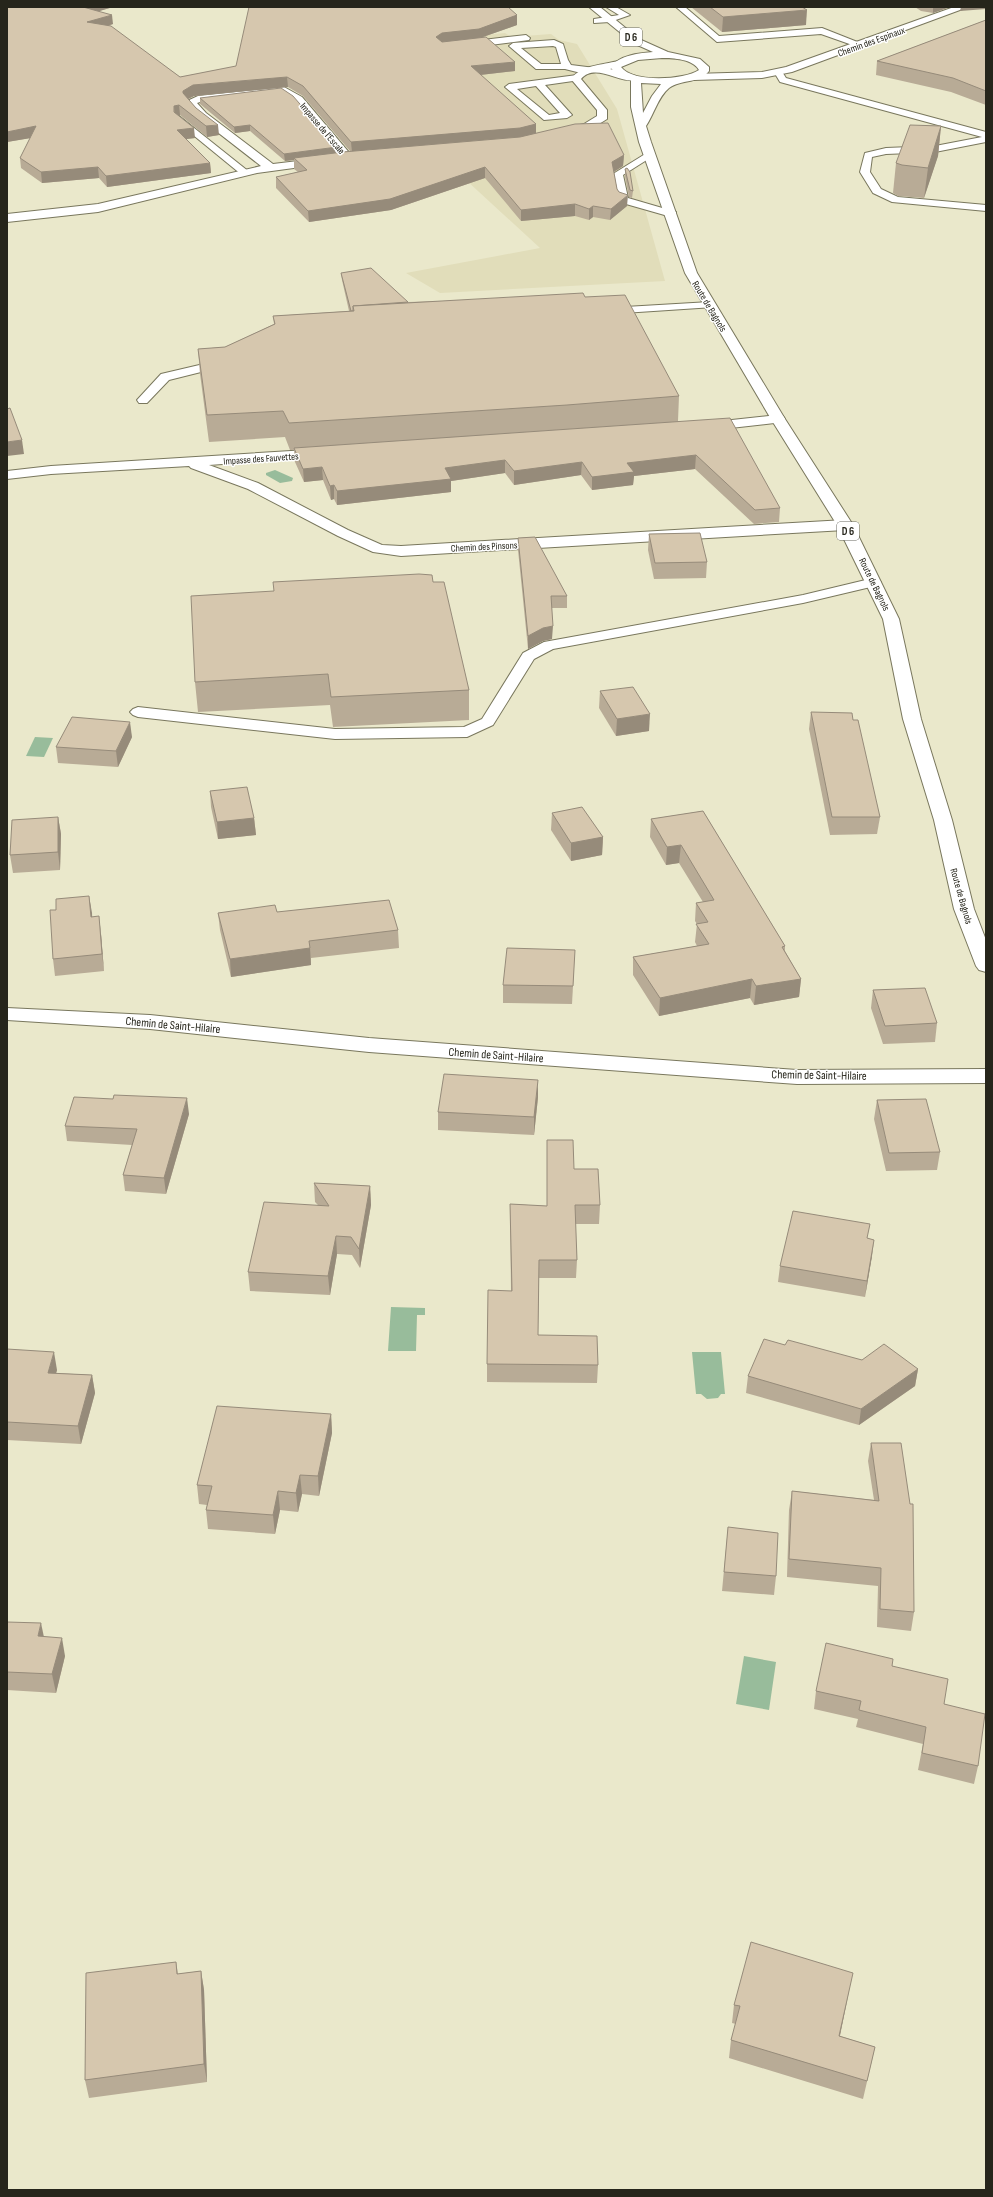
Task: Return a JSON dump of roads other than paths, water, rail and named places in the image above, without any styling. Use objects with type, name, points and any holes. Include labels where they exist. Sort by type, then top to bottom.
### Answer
[{"type":"street","name":"Chemin des Espinaux","points":[[633,78],[662,81],[690,78],[762,75],[783,71],[861,45],[963,7]]},
{"type":"street","name":"D 6","points":[[591,8],[610,20],[636,41],[671,56]]},
{"type":"street","name":"D 6","points":[[591,8],[597,22],[608,32]]},
{"type":"street","name":"Chemin des Espinaux","points":[[671,56],[726,69],[783,71]]},
{"type":"street","points":[[550,136],[587,127],[603,117],[602,110],[577,78],[581,73],[623,58],[671,56]]},
{"type":"street","points":[[623,58],[616,68],[618,71],[633,78]]},
{"type":"street","points":[[642,124],[663,88],[704,71],[704,67],[700,63]]},
{"type":"street","points":[[592,70],[611,72],[633,78]]},
{"type":"street","name":"D 6","points":[[633,78],[638,87],[636,105],[642,124]]},
{"type":"street","name":"Impasse de l'Escale","points":[[7,218],[98,208],[270,168],[352,158],[298,99],[284,90],[198,99],[190,102],[202,115],[270,168]]},
{"type":"street","name":"Route de Bagnols","points":[[642,124],[650,154],[672,214],[691,273],[778,419],[845,525],[891,619],[912,719],[943,820],[964,909],[986,966]]},
{"type":"street","points":[[687,429],[778,419]]},
{"type":"street","name":"Impasse des Fauvettes","points":[[7,475],[51,470],[190,463],[337,452]]},
{"type":"street","name":"Chemin des Pinsons","points":[[190,463],[253,486],[343,533],[379,549],[401,551],[845,525]]},
{"type":"street","name":"Chemin de Saint-Hilaire","points":[[7,1014],[150,1022],[369,1045],[797,1076],[986,1076]]},
{"type":"lane","points":[[597,22],[626,15],[610,7]]},
{"type":"lane","points":[[680,7],[717,39],[822,31]]},
{"type":"lane","points":[[810,22],[822,31],[861,45]]},
{"type":"lane","points":[[457,46],[540,36],[547,37],[560,46],[563,62],[566,66]]},
{"type":"lane","points":[[554,43],[513,46],[539,68],[566,66],[592,70]]},
{"type":"lane","points":[[783,71],[783,80],[887,106],[986,135]]},
{"type":"lane","points":[[538,83],[567,115],[547,118],[509,87],[538,83],[577,78]]},
{"type":"lane","points":[[179,119],[245,173]]},
{"type":"lane","points":[[986,139],[935,149],[886,151],[868,155],[865,172],[877,191],[896,200],[986,208]]},
{"type":"lane","points":[[650,154],[618,174],[623,200],[672,214]]},
{"type":"lane","points":[[600,312],[710,305]]},
{"type":"lane","points":[[143,400],[165,377],[222,365],[235,357]]},
{"type":"lane","points":[[138,712],[335,734],[467,732],[488,722],[528,656],[549,645],[803,599],[874,582]]}]
